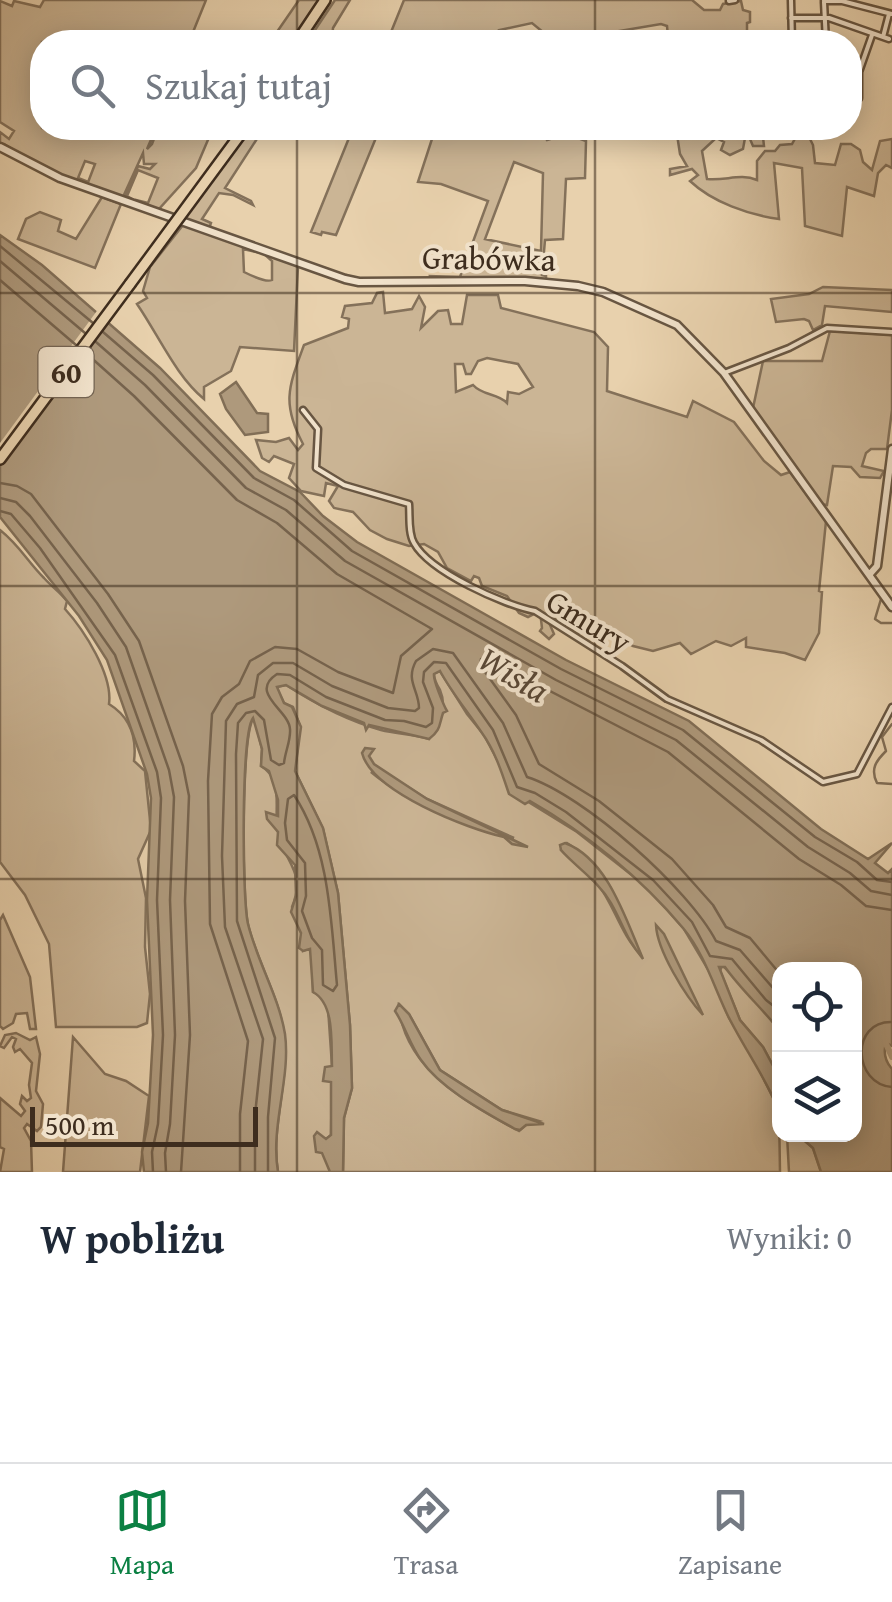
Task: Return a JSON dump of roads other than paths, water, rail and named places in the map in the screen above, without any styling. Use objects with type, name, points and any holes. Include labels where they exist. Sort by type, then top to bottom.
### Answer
[{"type":"main road","points":[[309,30],[328,0]]},
{"type":"main road","name":"60","points":[[0,459],[232,140]]},
{"type":"main road","name":"60","points":[[0,451],[128,283]]},
{"type":"street","points":[[791,0],[792,30]]},
{"type":"street","points":[[791,18],[825,18],[886,38],[891,14],[824,0],[825,18],[826,30]]},
{"type":"street","points":[[862,66],[873,33]]},
{"type":"street","name":"Grabówka","points":[[0,147],[54,175],[352,281],[535,281],[599,290],[680,326],[724,373],[887,601]]},
{"type":"street","points":[[724,373],[796,345],[827,328],[892,332]]},
{"type":"street","name":"Gmury","points":[[303,410],[318,429],[316,468],[344,485],[409,504],[416,546],[446,571],[475,589],[519,608],[536,610],[667,700],[761,740],[823,782],[856,774],[892,707]]},
{"type":"street","points":[[869,576],[877,566],[892,449]]},
{"type":"water","points":[[0,235],[42,265],[160,368],[260,471],[300,492],[357,542],[566,660],[689,721],[821,829],[868,859],[892,843],[875,863],[888,873],[892,869],[892,1046],[886,1043],[885,1050],[892,1069],[892,1172],[821,1172],[813,1148],[806,1142],[862,1142],[862,962],[772,962],[772,1022],[725,967],[719,967],[740,1020],[772,1064],[772,1096],[728,1016],[703,959],[683,928],[631,874],[592,842],[530,801],[525,804],[509,794],[491,747],[440,671],[434,677],[447,711],[429,739],[369,725],[366,730],[364,723],[322,706],[286,685],[277,687],[301,727],[295,771],[323,828],[338,893],[352,1088],[344,1118],[343,1172],[330,1172],[322,1153],[316,1152],[317,1132],[326,1139],[331,1135],[331,1082],[323,1081],[325,1067],[332,1066],[330,1025],[325,1005],[313,992],[310,949],[299,948],[301,933],[291,912],[296,896],[295,865],[277,845],[278,832],[267,819],[266,812],[278,816],[278,800],[269,771],[261,766],[262,749],[253,718],[246,753],[245,883],[248,924],[285,1034],[278,1172],[144,1172],[142,1152],[148,1123],[153,1035],[147,900],[151,798],[147,774],[107,660],[79,616],[0,517]]},
{"type":"water","points":[[236,382],[257,413],[268,414],[268,432],[245,435],[226,409],[220,394]]},
{"type":"water","points":[[365,748],[374,749],[369,756],[374,764],[427,799],[528,847],[446,817],[402,795],[369,767],[362,753]]},
{"type":"water","points":[[565,843],[593,862],[604,876],[643,959],[606,895],[561,850],[560,845]]},
{"type":"water","points":[[656,925],[664,934],[703,1015],[673,972]]},
{"type":"water","points":[[399,1004],[409,1014],[440,1070],[502,1110],[544,1124],[515,1129],[440,1081],[414,1048],[395,1011]]},
{"type":"waterway","points":[[881,599],[875,619],[892,623]]},
{"type":"waterway","points":[[892,724],[882,737],[886,751],[874,769],[877,783],[892,784]]},
{"type":"waterway","name":"Wisła","points":[[882,1035],[892,1057]]}]
